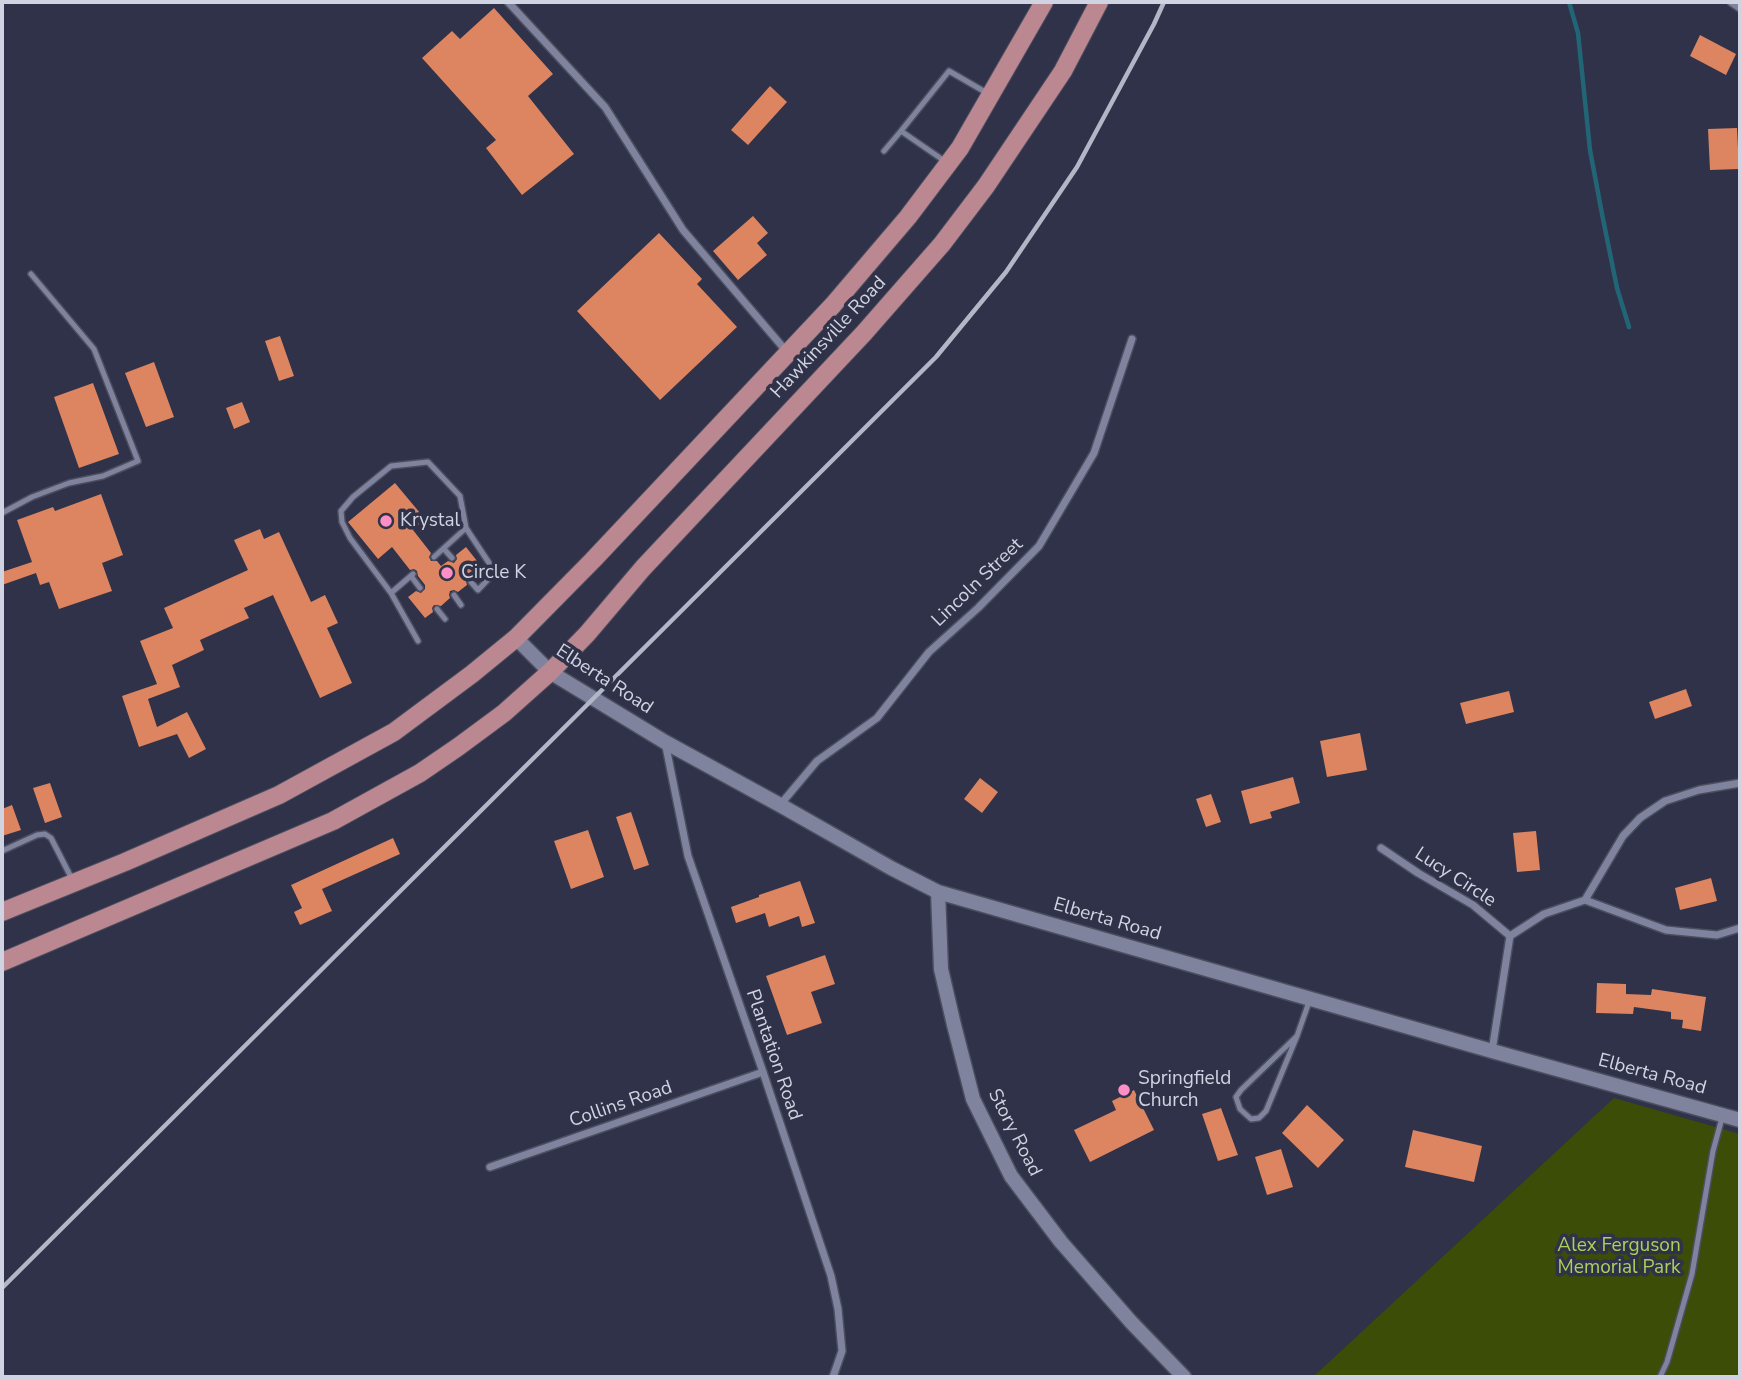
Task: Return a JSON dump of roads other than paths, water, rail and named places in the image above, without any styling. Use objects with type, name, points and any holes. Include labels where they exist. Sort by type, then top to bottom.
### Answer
[{"type":"main road","name":"Hawkinsville Road","points":[[3,908],[74,882],[279,794],[394,733],[516,638],[833,305],[908,217],[960,148],[1044,2]]},
{"type":"main road","name":"Hawkinsville Road","points":[[2,962],[333,821],[420,773],[504,713],[587,634],[643,568],[864,332],[942,244],[986,186],[1063,71],[1099,2]]},
{"type":"street","points":[[508,2],[605,107],[683,230],[788,353]]},
{"type":"street","points":[[1731,2],[1740,8]]},
{"type":"street","name":"Lincoln Street","points":[[780,804],[817,761],[877,718],[929,652],[978,608],[1039,546],[1094,453],[1132,339]]},
{"type":"street","name":"Elberta Road","points":[[516,638],[550,672],[665,742],[938,892],[1492,1051],[1740,1119]]},
{"type":"street","name":"Plantation Road","points":[[665,742],[688,856],[831,1276],[838,1309],[842,1352],[833,1377]]},
{"type":"street","points":[[1584,901],[1623,836],[1640,818],[1665,801],[1699,790],[1740,783]]},
{"type":"street","name":"Lucy Circle","points":[[1381,848],[1473,905],[1510,936]]},
{"type":"street","name":"Story Road","points":[[938,892],[941,969],[973,1100],[1011,1176],[1060,1242],[1184,1377]]},
{"type":"street","points":[[1492,1051],[1510,936],[1544,914],[1584,901],[1666,930],[1717,935],[1740,928]]},
{"type":"street","name":"Collins Road","points":[[490,1167],[763,1072]]},
{"type":"lane","points":[[884,151],[948,71],[990,95]]},
{"type":"lane","points":[[901,131],[948,163]]},
{"type":"lane","points":[[2,513],[32,497],[69,483],[103,476],[138,461],[94,349],[31,274]]},
{"type":"lane","points":[[418,641],[390,593],[351,538],[342,522],[341,510],[391,466],[428,462],[460,496],[466,528],[495,572],[478,590],[471,582]]},
{"type":"lane","points":[[434,557],[466,528]]},
{"type":"lane","points":[[444,549],[452,558]]},
{"type":"lane","points":[[390,593],[412,575],[420,588]]},
{"type":"lane","points":[[454,595],[461,605]]},
{"type":"lane","points":[[437,609],[445,619]]},
{"type":"lane","points":[[2,851],[45,834],[51,838],[74,882]]},
{"type":"lane","points":[[1297,1036],[1236,1097],[1240,1109],[1251,1119],[1259,1118],[1266,1111],[1297,1036],[1310,999]]},
{"type":"lane","points":[[1660,1377],[1667,1362],[1692,1274],[1713,1151],[1723,1115]]},
{"type":"waterway","points":[[1569,2],[1578,33],[1590,150],[1617,288],[1629,327]]},
{"type":"railway","points":[[2,1288],[936,357],[1006,272],[1077,167],[1164,2]]},
{"type":"place","name":"Krystal","points":[[386,521]]},
{"type":"place","name":"Circle K","points":[[447,573]]},
{"type":"place","name":"Springfield Church","points":[[1124,1090]]},
{"type":"park label","name":"Alex Ferguson Memorial Park","points":[[1619,1257]]}]
